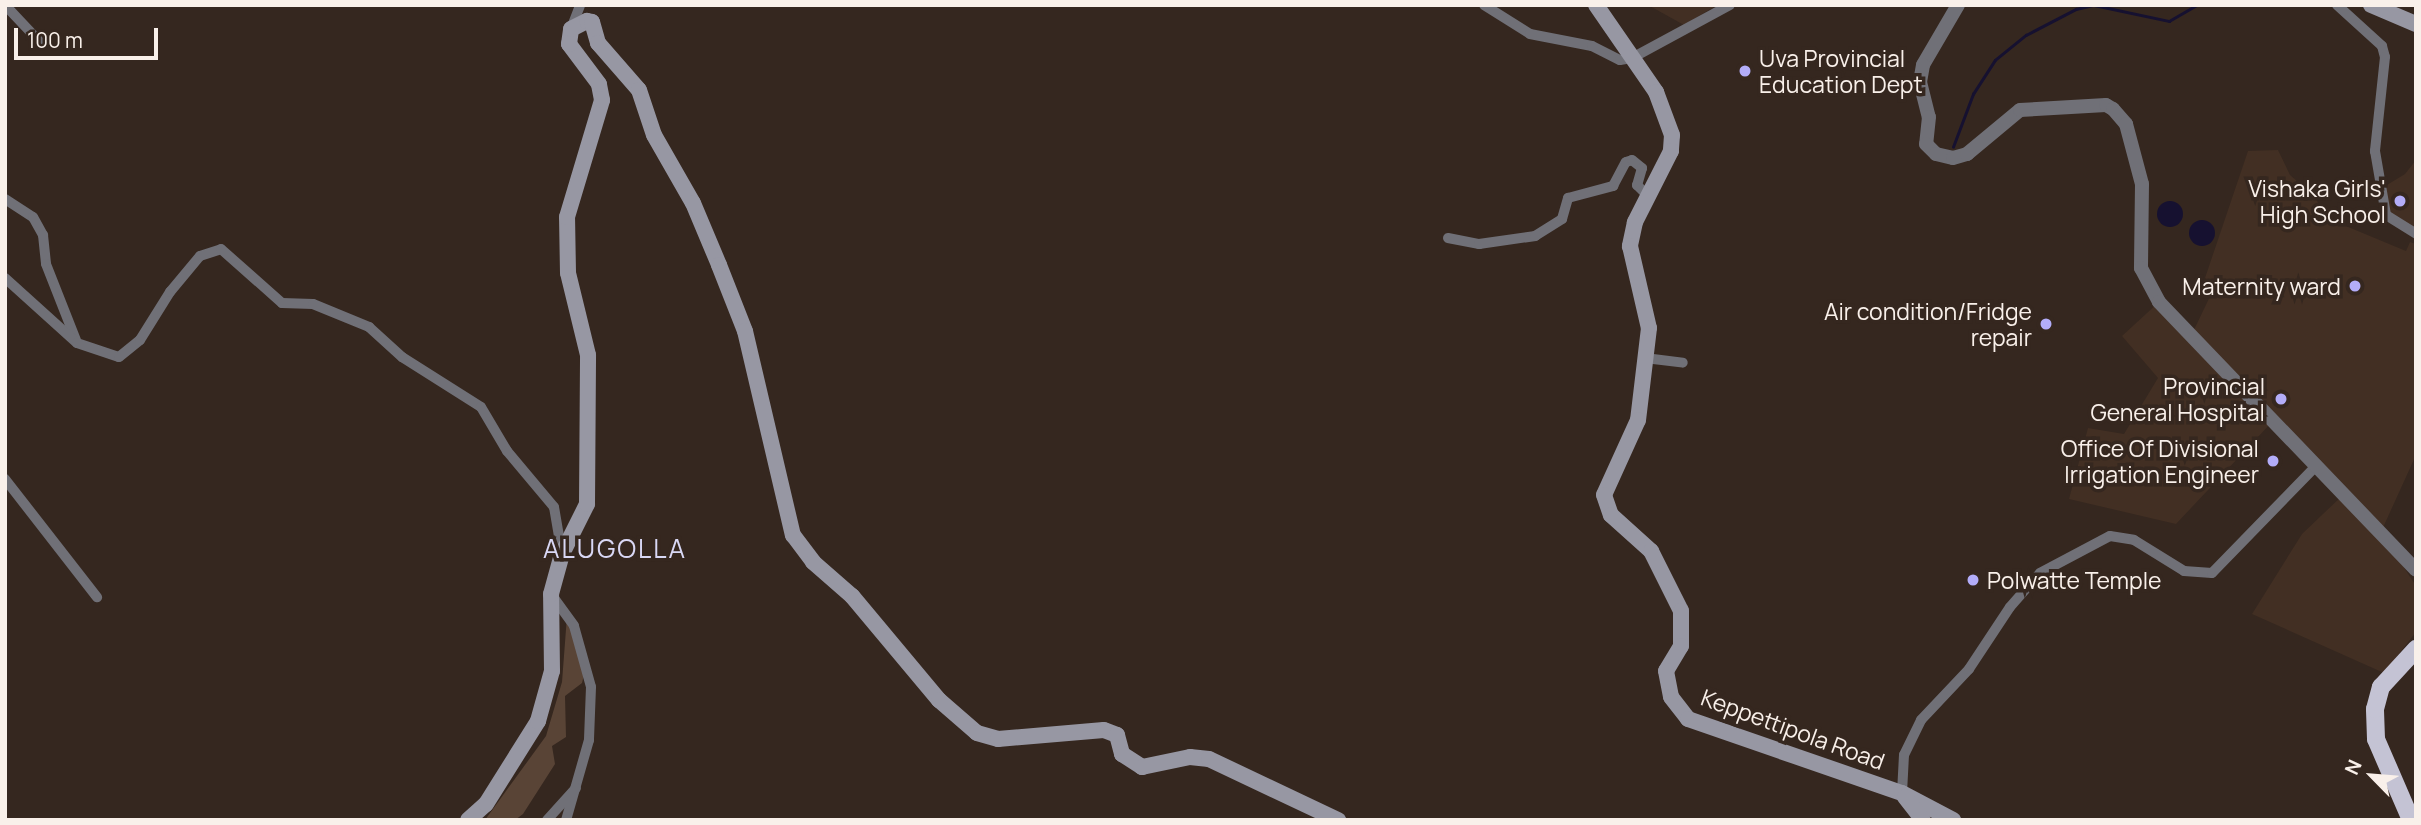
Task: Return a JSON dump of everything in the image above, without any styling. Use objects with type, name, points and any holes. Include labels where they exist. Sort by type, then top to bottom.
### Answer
[{"type":"highway","points":[[2411,820],[2376,739],[2375,709],[2381,687],[2416,649]]},
{"type":"main road","name":"Keppettipola Road","points":[[1596,5],[1656,92],[1672,135],[1671,151],[1648,196],[1630,246],[1630,261],[1646,304],[1645,358],[1638,420],[1604,495],[1611,515],[1651,551],[1681,611],[1681,646],[1666,671],[1671,697],[1688,719],[1902,793],[1953,820]]},
{"type":"main road","points":[[2371,5],[2416,24]]},
{"type":"main road","points":[[468,820],[486,804],[538,721],[552,671],[551,594],[562,554],[587,504],[588,355],[568,273],[567,217],[601,100],[599,83],[569,44],[571,29],[593,22],[598,43],[639,90],[654,135],[693,203],[744,331],[793,535],[813,562],[852,596],[939,700],[977,733],[998,738],[1104,730],[1117,735],[1122,754],[1142,767],[1190,757],[1209,760],[1338,820]]},
{"type":"main road","points":[[1902,793],[1923,820]]},
{"type":"street","points":[[5,5],[39,41]]},
{"type":"street","points":[[571,29],[580,5]]},
{"type":"street","points":[[1483,5],[1530,34],[1592,46],[1620,60],[1632,58],[1730,5]]},
{"type":"street","points":[[1958,5],[1923,65],[1920,82],[1929,117],[1926,144],[1936,154],[1953,158],[1967,154],[2020,110],[2106,105],[2113,109],[2126,124],[2142,184],[2141,268],[2146,283],[2190,337],[2318,465],[2416,570]]},
{"type":"street","points":[[2337,5],[2382,46],[2385,57],[2375,151],[2386,215],[2416,234]]},
{"type":"street","points":[[1448,238],[1479,244],[1535,236],[1562,219],[1568,198],[1613,186],[1626,162],[1632,160],[1642,168],[1637,185],[1648,196]]},
{"type":"street","points":[[5,199],[33,217],[43,235],[46,264],[77,343]]},
{"type":"street","points":[[5,278],[77,343],[119,357],[140,340],[170,292],[200,256],[221,248],[282,303],[313,304],[369,327],[402,357],[481,407],[507,451],[554,507],[562,554]]},
{"type":"street","points":[[1645,358],[1683,363]]},
{"type":"street","points":[[1902,793],[1905,755],[1921,720],[1969,669],[2010,607],[2040,573],[2110,536],[2134,540],[2184,571],[2212,573],[2318,465]]},
{"type":"street","points":[[5,479],[97,597]]},
{"type":"street","points":[[551,594],[574,626],[591,687],[589,740],[579,785],[566,820]]},
{"type":"street","points":[[547,820],[579,785]]},
{"type":"shaded area","points":[[1648,5],[1717,5],[1684,25]]},
{"type":"shaded area","name":"Provincial General Hospital","points":[[2278,150],[2290,175],[2313,195],[2329,219],[2406,251],[2410,242],[2416,244],[2416,455],[2381,532],[2416,586],[2416,632],[2384,673],[2252,614],[2302,534],[2344,494],[2273,421],[2176,524],[2069,499],[2088,428],[2124,434],[2158,378],[2122,336],[2159,302],[2191,336],[2215,286],[2205,278],[2248,151]]},
{"type":"shaded area","name":"Vishaka Girls' High School","points":[[2416,160],[2416,234],[2386,215],[2382,188],[2405,174]]},
{"type":"shaded area","points":[[2170,201],[2179,205],[2183,214],[2179,223],[2170,227],[2161,223],[2157,214],[2161,205]]},
{"type":"shaded area","points":[[2202,220],[2212,223],[2215,233],[2212,243],[2202,246],[2192,243],[2189,233],[2192,223]]},
{"type":"shaded area","points":[[567,616],[584,675],[582,683],[565,696],[566,737],[552,746],[555,764],[523,814],[515,820],[485,820],[546,736],[562,682]]},
{"type":"waterway","points":[[1953,147],[1973,94],[1995,60],[2026,35],[2076,9],[2094,5],[2169,21],[2197,5]]},
{"type":"place","name":"Uva Provincial Education Dept","points":[[1745,71]]},
{"type":"place","name":"Vishaka Girls' High School","points":[[2400,201]]},
{"type":"place","name":"Maternity ward","points":[[2355,286]]},
{"type":"place","name":"Air condition/Fridge repair","points":[[2046,324]]},
{"type":"place","name":"Provincial General Hospital","points":[[2281,399]]},
{"type":"place","name":"Office Of Divisional Irrigation Engineer","points":[[2273,461]]},
{"type":"place","name":"Polwatte Temple","points":[[1973,580]]},
{"type":"district","name":"ALUGOLLA","points":[[615,549]]}]
